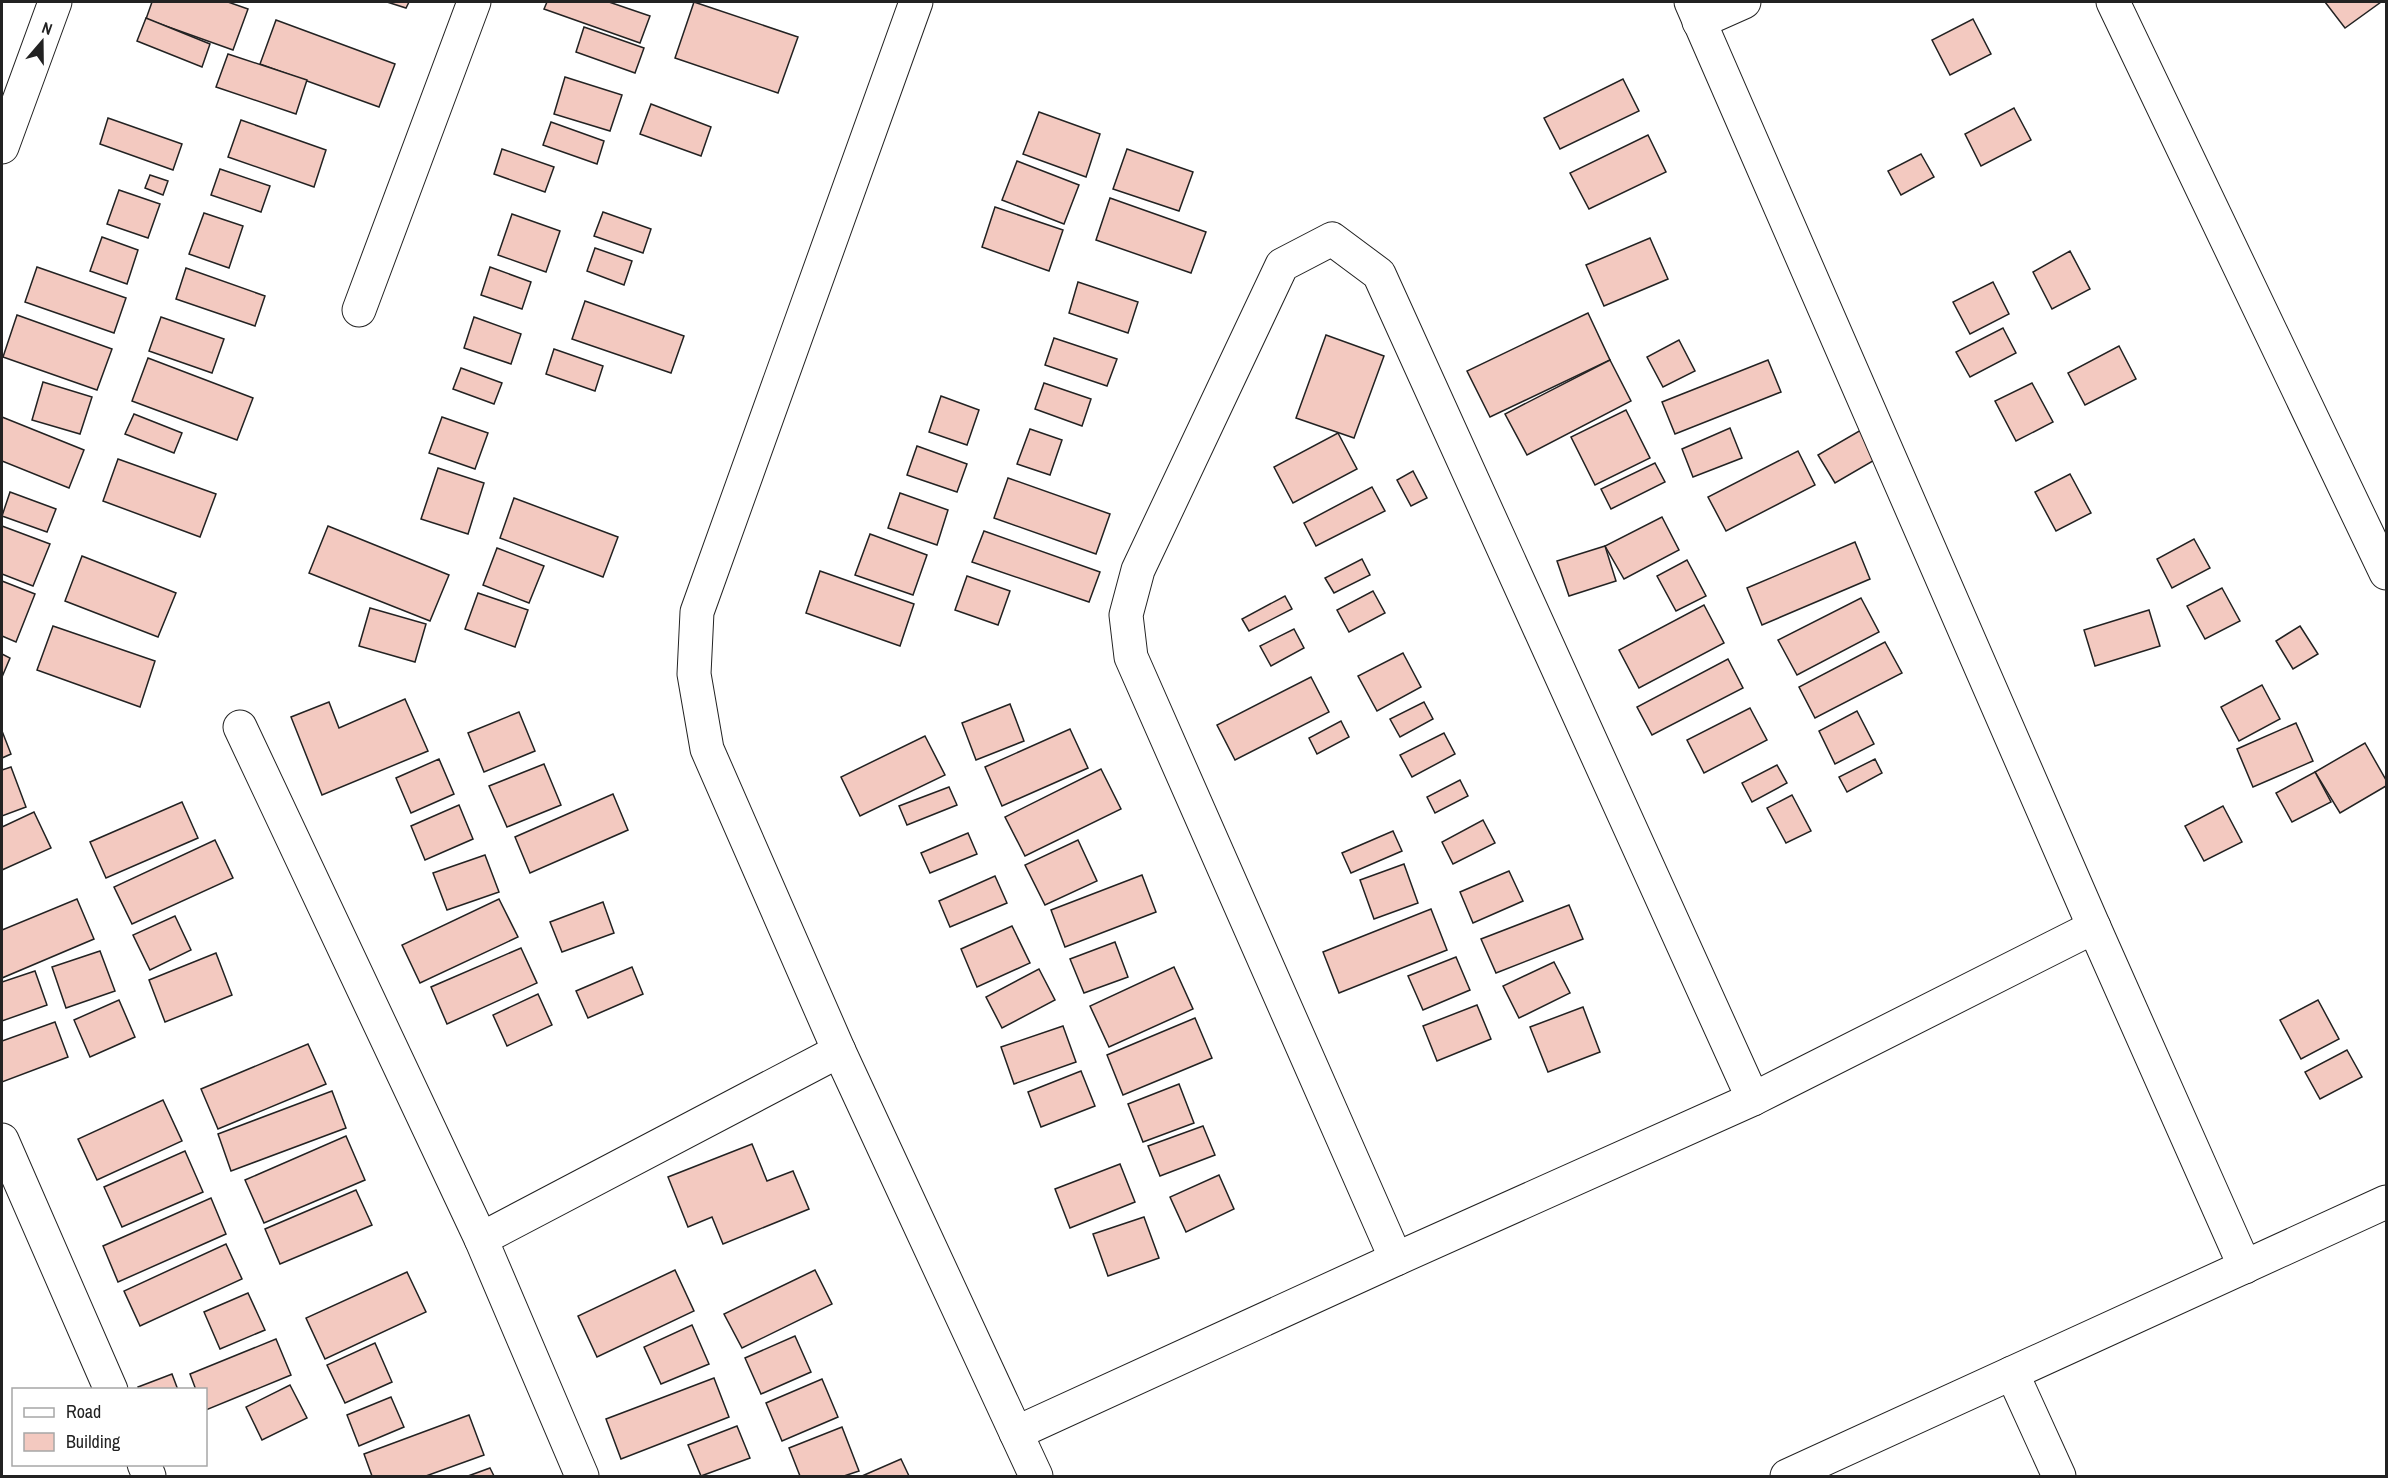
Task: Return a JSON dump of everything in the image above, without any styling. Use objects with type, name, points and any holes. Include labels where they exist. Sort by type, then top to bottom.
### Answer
[{"type":"street","points":[[2,147],[55,2]]},
{"type":"street","points":[[359,310],[474,2]]},
{"type":"street","points":[[916,2],[697,612],[694,674],[707,749],[839,1051],[1036,1476]]},
{"type":"street","points":[[1744,2],[1695,12],[2094,927],[2245,1267]]},
{"type":"street","points":[[2113,2],[2386,573]]},
{"type":"street","points":[[1396,1259],[1131,657],[1126,615],[1138,570],[1282,264],[1332,239],[1379,274],[1753,1099]]},
{"type":"street","points":[[240,727],[481,1239],[582,1476]]},
{"type":"street","points":[[1016,1433],[1753,1099],[2094,927]]},
{"type":"street","points":[[481,1239],[839,1051]]},
{"type":"street","points":[[2,1140],[111,1388]]},
{"type":"street","points":[[1787,1476],[2386,1202]]},
{"type":"street","points":[[2012,1373],[2059,1476]]},
{"type":"building","points":[[152,2],[228,2],[248,9],[233,50],[146,19]]},
{"type":"building","points":[[387,2],[409,2],[406,8]]},
{"type":"building","points":[[547,2],[609,2],[650,16],[640,43],[544,9]]},
{"type":"building","points":[[694,2],[798,37],[778,93],[675,58]]},
{"type":"building","points":[[2325,2],[2381,2],[2345,28]]},
{"type":"building","points":[[146,18],[210,44],[202,67],[137,41]]},
{"type":"building","points":[[1973,19],[1991,54],[1950,75],[1932,40]]},
{"type":"building","points":[[276,20],[395,64],[379,107],[260,64]]},
{"type":"building","points":[[584,27],[644,48],[635,73],[576,52]]},
{"type":"building","points":[[228,54],[307,80],[296,114],[216,87]]},
{"type":"building","points":[[565,77],[622,95],[610,131],[554,114]]},
{"type":"building","points":[[1623,79],[1639,111],[1560,149],[1544,118]]},
{"type":"building","points":[[651,104],[711,127],[701,156],[640,134]]},
{"type":"building","points":[[2014,108],[2031,140],[1981,166],[1965,134]]},
{"type":"building","points":[[1039,112],[1100,134],[1086,177],[1023,154]]},
{"type":"building","points":[[108,118],[182,144],[173,170],[100,144]]},
{"type":"building","points":[[241,120],[326,150],[314,187],[228,157]]},
{"type":"building","points":[[551,122],[604,141],[597,164],[543,145]]},
{"type":"building","points":[[1648,135],[1666,172],[1589,209],[1570,173]]},
{"type":"building","points":[[502,149],[554,167],[545,192],[494,174]]},
{"type":"building","points":[[1127,149],[1193,172],[1179,211],[1113,189]]},
{"type":"building","points":[[1921,154],[1934,177],[1901,195],[1888,171]]},
{"type":"building","points":[[1017,161],[1079,185],[1064,224],[1002,200]]},
{"type":"building","points":[[220,169],[270,186],[261,212],[211,195]]},
{"type":"building","points":[[150,175],[168,181],[163,195],[145,188]]},
{"type":"building","points":[[119,190],[160,204],[148,238],[107,224]]},
{"type":"building","points":[[1110,198],[1206,232],[1191,273],[1096,240]]},
{"type":"building","points":[[995,207],[1063,230],[1049,271],[982,247]]},
{"type":"building","points":[[603,212],[651,229],[643,253],[594,236]]},
{"type":"building","points":[[204,213],[243,226],[229,268],[189,254]]},
{"type":"building","points":[[512,214],[560,231],[546,272],[498,255]]},
{"type":"building","points":[[102,237],[138,250],[127,284],[90,271]]},
{"type":"building","points":[[1650,238],[1668,279],[1604,306],[1586,265]]},
{"type":"building","points":[[595,248],[632,261],[624,285],[587,271]]},
{"type":"building","points":[[2070,251],[2090,289],[2052,309],[2033,272]]},
{"type":"building","points":[[37,267],[126,298],[114,333],[25,302]]},
{"type":"building","points":[[490,267],[531,282],[522,309],[481,295]]},
{"type":"building","points":[[186,268],[265,296],[255,326],[176,299]]},
{"type":"building","points":[[1078,282],[1138,302],[1128,333],[1069,313]]},
{"type":"building","points":[[1993,282],[2009,314],[1970,334],[1953,302]]},
{"type":"building","points":[[585,301],[684,336],[671,373],[572,339]]},
{"type":"building","points":[[1588,313],[1610,360],[1490,417],[1467,371]]},
{"type":"building","points":[[17,315],[112,349],[97,390],[3,357]]},
{"type":"building","points":[[161,317],[224,339],[212,373],[149,351]]},
{"type":"building","points":[[474,317],[521,334],[511,364],[464,348]]},
{"type":"building","points":[[2003,328],[2016,353],[1970,377],[1956,352]]},
{"type":"building","points":[[1326,335],[1384,356],[1354,438],[1296,418]]},
{"type":"building","points":[[1054,338],[1117,359],[1107,386],[1045,365]]},
{"type":"building","points":[[1679,340],[1695,371],[1663,387],[1647,357]]},
{"type":"building","points":[[2119,346],[2136,379],[2085,405],[2068,373]]},
{"type":"building","points":[[554,349],[603,366],[595,391],[546,374]]},
{"type":"building","points":[[148,358],[253,398],[237,440],[132,401]]},
{"type":"building","points":[[1610,360],[1631,401],[1527,455],[1505,414]]},
{"type":"building","points":[[1768,360],[1781,392],[1675,434],[1662,402]]},
{"type":"building","points":[[461,368],[502,383],[494,404],[453,389]]},
{"type":"building","points":[[43,382],[92,397],[80,434],[32,420]]},
{"type":"building","points":[[1044,383],[1091,399],[1082,426],[1035,409]]},
{"type":"building","points":[[2032,383],[2053,422],[2016,441],[1995,401]]},
{"type":"building","points":[[941,396],[979,410],[967,445],[929,432]]},
{"type":"building","points":[[1626,410],[1650,458],[1595,485],[1571,437]]},
{"type":"building","points":[[134,414],[182,433],[174,453],[125,434]]},
{"type":"building","points":[[2,417],[84,450],[69,488],[2,461]]},
{"type":"building","points":[[442,417],[488,433],[475,469],[429,453]]},
{"type":"building","points":[[1730,428],[1742,458],[1693,477],[1682,449]]},
{"type":"building","points":[[1030,429],[1062,440],[1050,475],[1017,464]]},
{"type":"building","points":[[1861,430],[1878,458],[1835,483],[1818,455]]},
{"type":"building","points":[[1338,433],[1357,469],[1293,503],[1274,467]]},
{"type":"building","points":[[917,446],[967,464],[957,492],[907,475]]},
{"type":"building","points":[[1798,451],[1815,485],[1726,531],[1708,497]]},
{"type":"building","points":[[118,459],[216,494],[200,537],[103,501]]},
{"type":"building","points":[[1655,463],[1665,482],[1611,509],[1601,489]]},
{"type":"building","points":[[438,468],[484,483],[468,534],[421,519]]},
{"type":"building","points":[[1413,471],[1427,498],[1411,506],[1397,480]]},
{"type":"building","points":[[2070,474],[2091,513],[2056,531],[2035,492]]},
{"type":"building","points":[[1008,478],[1110,514],[1096,554],[994,518]]},
{"type":"building","points":[[1372,487],[1385,511],[1316,546],[1304,523]]},
{"type":"building","points":[[10,492],[56,509],[47,532],[2,516]]},
{"type":"building","points":[[900,493],[948,510],[937,545],[888,528]]},
{"type":"building","points":[[514,498],[618,537],[603,577],[500,538]]},
{"type":"building","points":[[1662,517],[1679,550],[1624,579],[1605,546]]},
{"type":"building","points":[[2,526],[50,544],[33,586],[2,574]]},
{"type":"building","points":[[328,526],[449,575],[430,621],[309,573]]},
{"type":"building","points":[[984,531],[1100,572],[1089,602],[972,562]]},
{"type":"building","points":[[870,534],[927,555],[913,595],[855,575]]},
{"type":"building","points":[[2194,539],[2210,568],[2172,588],[2157,559]]},
{"type":"building","points":[[1855,542],[1870,579],[1762,625],[1747,588]]},
{"type":"building","points":[[1605,546],[1616,581],[1569,596],[1557,561]]},
{"type":"building","points":[[497,548],[544,566],[529,603],[483,585]]},
{"type":"building","points":[[82,556],[176,593],[158,637],[65,601]]},
{"type":"building","points":[[1362,559],[1370,575],[1334,593],[1325,578]]},
{"type":"building","points":[[1687,560],[1706,596],[1676,611],[1657,576]]},
{"type":"building","points":[[820,571],[914,604],[900,646],[806,613]]},
{"type":"building","points":[[967,576],[1010,591],[998,625],[955,610]]},
{"type":"building","points":[[2,581],[35,594],[16,642],[2,636]]},
{"type":"building","points":[[2222,588],[2240,621],[2205,639],[2187,606]]},
{"type":"building","points":[[1373,591],[1385,613],[1349,632],[1337,610]]},
{"type":"building","points":[[478,593],[528,610],[515,647],[465,629]]},
{"type":"building","points":[[1285,596],[1292,609],[1249,631],[1242,619]]},
{"type":"building","points":[[1861,598],[1879,632],[1797,675],[1778,640]]},
{"type":"building","points":[[1704,605],[1724,643],[1639,688],[1619,650]]},
{"type":"building","points":[[370,608],[426,624],[415,662],[359,646]]},
{"type":"building","points":[[2149,610],[2160,646],[2095,666],[2084,630]]},
{"type":"building","points":[[53,626],[155,661],[140,707],[37,670]]},
{"type":"building","points":[[2300,626],[2318,654],[2293,669],[2276,641]]},
{"type":"building","points":[[1294,629],[1304,648],[1271,666],[1260,646]]},
{"type":"building","points":[[1885,642],[1902,673],[1815,718],[1799,687]]},
{"type":"building","points":[[1403,653],[1421,687],[1377,711],[1358,676]]},
{"type":"building","points":[[2,654],[10,658],[2,677]]},
{"type":"building","points":[[1728,659],[1743,688],[1652,735],[1637,707]]},
{"type":"building","points":[[1311,677],[1329,712],[1235,760],[1217,725]]},
{"type":"building","points":[[2262,685],[2280,719],[2239,741],[2221,707]]},
{"type":"building","points":[[405,699],[428,751],[322,795],[291,717],[329,702],[339,728]]},
{"type":"building","points":[[1424,702],[1433,719],[1400,737],[1390,719]]},
{"type":"building","points":[[1010,704],[1024,741],[976,760],[962,723]]},
{"type":"building","points":[[1750,708],[1767,740],[1704,773],[1687,740]]},
{"type":"building","points":[[1857,711],[1874,744],[1835,764],[1819,731]]},
{"type":"building","points":[[519,712],[535,751],[484,772],[468,733]]},
{"type":"building","points":[[1341,721],[1349,737],[1317,754],[1309,738]]},
{"type":"building","points":[[2296,723],[2313,761],[2253,787],[2237,749]]},
{"type":"building","points":[[1070,729],[1088,768],[1002,806],[985,767]]},
{"type":"building","points":[[2,731],[11,754],[2,758]]},
{"type":"building","points":[[1444,733],[1455,754],[1412,777],[1400,755]]},
{"type":"building","points":[[925,736],[945,775],[860,816],[841,777]]},
{"type":"building","points":[[2365,743],[2386,780],[2386,786],[2340,813],[2315,772]]},
{"type":"building","points":[[439,759],[454,794],[411,813],[396,778]]},
{"type":"building","points":[[1875,759],[1882,773],[1847,792],[1839,777]]},
{"type":"building","points":[[544,764],[561,805],[507,827],[489,786]]},
{"type":"building","points":[[1777,765],[1787,783],[1752,802],[1742,783]]},
{"type":"building","points":[[11,767],[26,807],[2,816],[2,770]]},
{"type":"building","points":[[1101,769],[1121,809],[1025,856],[1005,817]]},
{"type":"building","points":[[2315,772],[2331,802],[2292,822],[2276,793]]},
{"type":"building","points":[[1460,780],[1468,796],[1435,813],[1427,797]]},
{"type":"building","points":[[949,787],[957,805],[907,825],[899,806]]},
{"type":"building","points":[[613,794],[628,830],[530,873],[515,837]]},
{"type":"building","points":[[1792,795],[1811,831],[1786,843],[1767,808]]},
{"type":"building","points":[[182,802],[198,838],[106,878],[90,842]]},
{"type":"building","points":[[459,805],[473,839],[425,860],[411,826]]},
{"type":"building","points":[[2223,806],[2242,842],[2204,861],[2185,826]]},
{"type":"building","points":[[34,812],[51,848],[2,870],[2,827]]},
{"type":"building","points":[[1483,820],[1495,843],[1453,864],[1442,842]]},
{"type":"building","points":[[1393,831],[1402,851],[1351,873],[1342,853]]},
{"type":"building","points":[[968,833],[977,854],[930,873],[921,853]]},
{"type":"building","points":[[215,840],[233,878],[132,924],[114,887]]},
{"type":"building","points":[[1078,840],[1097,881],[1045,905],[1025,865]]},
{"type":"building","points":[[485,855],[499,892],[447,910],[433,873]]},
{"type":"building","points":[[1404,864],[1418,903],[1374,919],[1360,880]]},
{"type":"building","points":[[1509,871],[1523,901],[1473,923],[1460,892]]},
{"type":"building","points":[[1142,875],[1156,912],[1065,947],[1051,910]]},
{"type":"building","points":[[995,876],[1007,903],[950,927],[939,901]]},
{"type":"building","points":[[77,899],[94,939],[2,978],[2,930]]},
{"type":"building","points":[[499,899],[518,937],[420,983],[402,945]]},
{"type":"building","points":[[603,902],[614,933],[562,952],[550,922]]},
{"type":"building","points":[[1569,905],[1583,939],[1496,973],[1481,939]]},
{"type":"building","points":[[1431,909],[1447,950],[1339,993],[1323,952]]},
{"type":"building","points":[[175,916],[191,950],[150,970],[133,935]]},
{"type":"building","points":[[1012,926],[1030,963],[977,987],[961,949]]},
{"type":"building","points":[[1115,942],[1128,977],[1084,993],[1070,959]]},
{"type":"building","points":[[521,948],[537,983],[447,1024],[431,987]]},
{"type":"building","points":[[100,951],[115,991],[66,1008],[52,967]]},
{"type":"building","points":[[216,953],[232,995],[165,1022],[149,980]]},
{"type":"building","points":[[1456,957],[1470,990],[1423,1010],[1408,976]]},
{"type":"building","points":[[1554,962],[1570,993],[1519,1018],[1503,986]]},
{"type":"building","points":[[632,967],[643,994],[588,1018],[576,991]]},
{"type":"building","points":[[1174,967],[1193,1009],[1109,1047],[1090,1006]]},
{"type":"building","points":[[1039,969],[1055,1000],[1002,1028],[986,997]]},
{"type":"building","points":[[35,971],[47,1005],[2,1021],[2,982]]},
{"type":"building","points":[[538,994],[552,1025],[507,1046],[493,1015]]},
{"type":"building","points":[[119,1000],[135,1037],[90,1057],[74,1020]]},
{"type":"building","points":[[2318,1000],[2339,1039],[2301,1059],[2280,1020]]},
{"type":"building","points":[[1477,1005],[1491,1039],[1437,1061],[1423,1026]]},
{"type":"building","points":[[1583,1007],[1600,1052],[1548,1072],[1530,1027]]},
{"type":"building","points":[[1195,1018],[1212,1058],[1123,1095],[1107,1055]]},
{"type":"building","points":[[55,1022],[68,1057],[2,1082],[2,1041]]},
{"type":"building","points":[[1063,1026],[1076,1062],[1014,1084],[1001,1047]]},
{"type":"building","points":[[308,1044],[326,1084],[218,1129],[201,1089]]},
{"type":"building","points":[[2347,1050],[2362,1077],[2320,1099],[2305,1072]]},
{"type":"building","points":[[1081,1071],[1095,1106],[1041,1127],[1028,1092]]},
{"type":"building","points":[[1179,1084],[1194,1123],[1143,1142],[1128,1104]]},
{"type":"building","points":[[332,1091],[346,1128],[231,1171],[218,1134]]},
{"type":"building","points":[[163,1100],[182,1141],[97,1180],[78,1139]]},
{"type":"building","points":[[1203,1126],[1215,1155],[1160,1176],[1148,1146]]},
{"type":"building","points":[[346,1136],[365,1180],[264,1223],[245,1180]]},
{"type":"building","points":[[752,1144],[767,1181],[793,1171],[809,1209],[723,1244],[712,1217],[688,1227],[668,1177]]},
{"type":"building","points":[[185,1151],[203,1192],[122,1227],[104,1187]]},
{"type":"building","points":[[1120,1164],[1135,1202],[1070,1228],[1055,1189]]},
{"type":"building","points":[[1219,1175],[1234,1209],[1186,1232],[1170,1197]]},
{"type":"building","points":[[356,1190],[372,1225],[280,1264],[265,1229]]},
{"type":"building","points":[[211,1198],[226,1234],[118,1282],[103,1246]]},
{"type":"building","points":[[1144,1217],[1159,1258],[1108,1276],[1093,1234]]},
{"type":"building","points":[[226,1244],[242,1279],[140,1326],[124,1291]]},
{"type":"building","points":[[675,1270],[694,1311],[597,1357],[578,1316]]},
{"type":"building","points":[[815,1270],[832,1304],[742,1348],[724,1314]]},
{"type":"building","points":[[407,1272],[426,1312],[325,1359],[306,1318]]},
{"type":"building","points":[[248,1293],[265,1330],[220,1349],[204,1312]]},
{"type":"building","points":[[692,1325],[709,1364],[661,1384],[644,1347]]},
{"type":"building","points":[[795,1336],[811,1372],[761,1394],[745,1358]]},
{"type":"building","points":[[276,1339],[291,1375],[207,1410],[207,1388],[195,1388],[190,1374]]},
{"type":"building","points":[[375,1343],[392,1382],[345,1403],[327,1365]]},
{"type":"building","points":[[172,1374],[177,1388],[138,1388]]},
{"type":"building","points":[[714,1378],[729,1417],[621,1459],[606,1419]]},
{"type":"building","points":[[822,1379],[838,1417],[782,1441],[766,1403]]},
{"type":"building","points":[[290,1385],[307,1418],[262,1440],[246,1407]]},
{"type":"building","points":[[391,1397],[404,1427],[359,1446],[347,1415]]},
{"type":"building","points":[[469,1415],[484,1455],[426,1476],[372,1476],[364,1454]]},
{"type":"building","points":[[737,1426],[750,1458],[701,1476],[688,1445]]},
{"type":"building","points":[[842,1427],[859,1471],[844,1476],[800,1476],[789,1448]]},
{"type":"building","points":[[901,1459],[909,1476],[862,1476]]},
{"type":"building","points":[[490,1468],[494,1476],[468,1476]]}]
